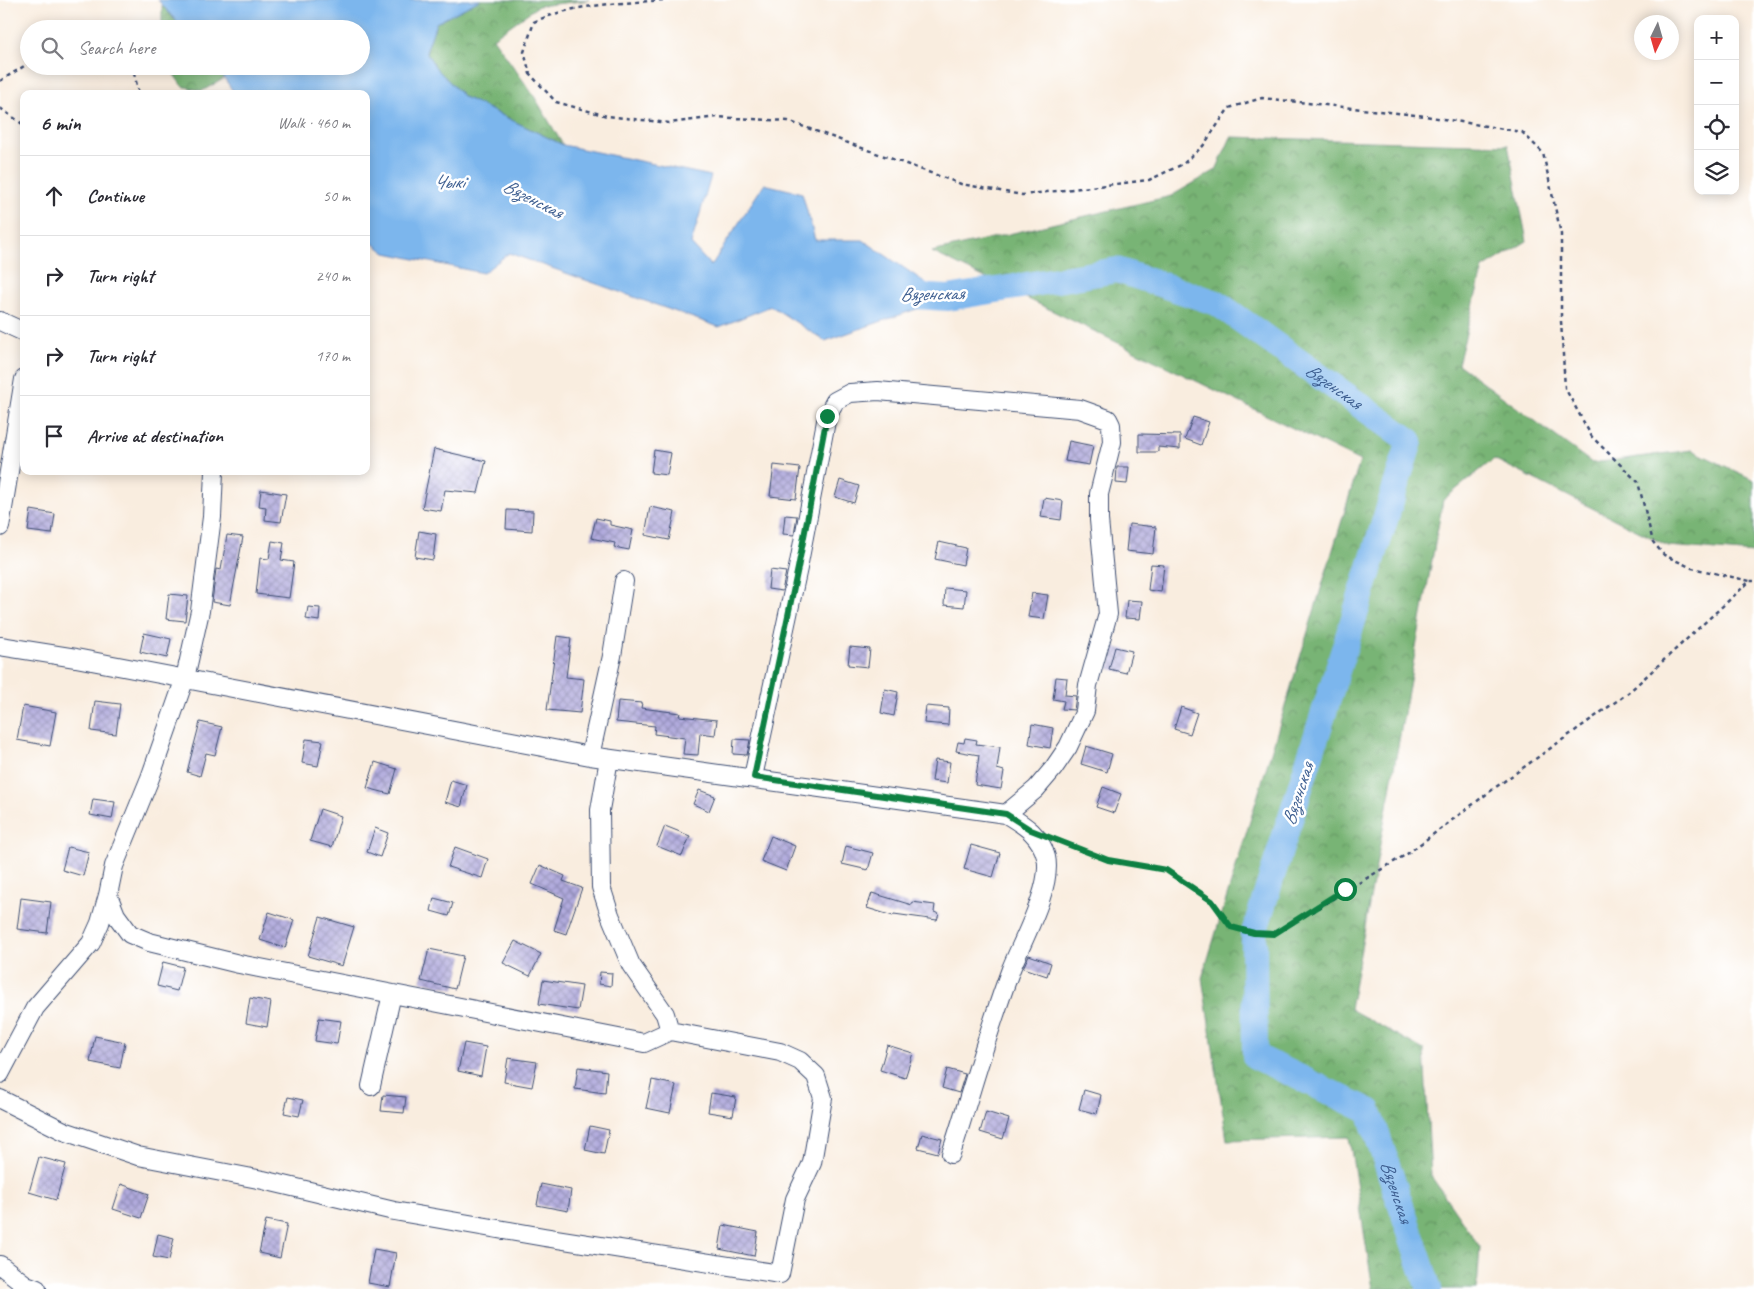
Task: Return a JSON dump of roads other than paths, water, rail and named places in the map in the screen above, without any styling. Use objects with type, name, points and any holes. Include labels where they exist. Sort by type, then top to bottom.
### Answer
[{"type":"street","points":[[0,321],[20,330]]},
{"type":"street","points":[[754,777],[798,568],[827,416],[835,401],[850,393],[878,390],[1080,409],[1108,419],[1111,425],[1111,449],[1099,494],[1100,536],[1108,614],[1088,685],[1085,711],[1078,729],[1068,747],[1036,789],[1006,814]]},
{"type":"street","points":[[0,526],[20,404]]},
{"type":"street","points":[[0,1074],[35,1008],[91,943],[100,923],[114,866],[150,778],[185,678],[200,611],[212,517],[214,475]]},
{"type":"street","points":[[590,756],[612,656],[624,581]]},
{"type":"street","points":[[0,646],[185,678],[590,756],[754,777],[1006,814],[1031,830],[1046,857],[1045,879],[1039,904],[1011,970],[951,1154]]},
{"type":"street","points":[[609,759],[600,810],[601,887],[610,915],[631,965],[665,1014],[670,1031]]},
{"type":"street","points":[[0,1099],[64,1131],[138,1156],[262,1180],[394,1211],[780,1274],[795,1199],[812,1164],[823,1098],[816,1076],[800,1061],[780,1052],[670,1031],[644,1043],[239,964],[149,942],[130,934],[116,915],[108,895]]},
{"type":"street","points":[[371,1086],[392,994]]},
{"type":"street","points":[[0,1265],[26,1285],[37,1289]]},
{"type":"water","name":"Чыкі","points":[[158,0],[480,0],[436,23],[426,52],[436,68],[464,97],[563,145],[711,176],[691,244],[711,266],[764,184],[802,193],[815,240],[863,240],[948,298],[825,341],[771,306],[719,327],[509,253],[483,273],[386,253],[370,241],[370,90],[232,90],[222,75],[370,75],[370,20],[175,20]]},
{"type":"waterway","name":"Вязенская","points":[[914,296],[948,298],[1117,270],[1217,303],[1410,441],[1254,933],[1255,1056],[1369,1111],[1429,1289]]}]
